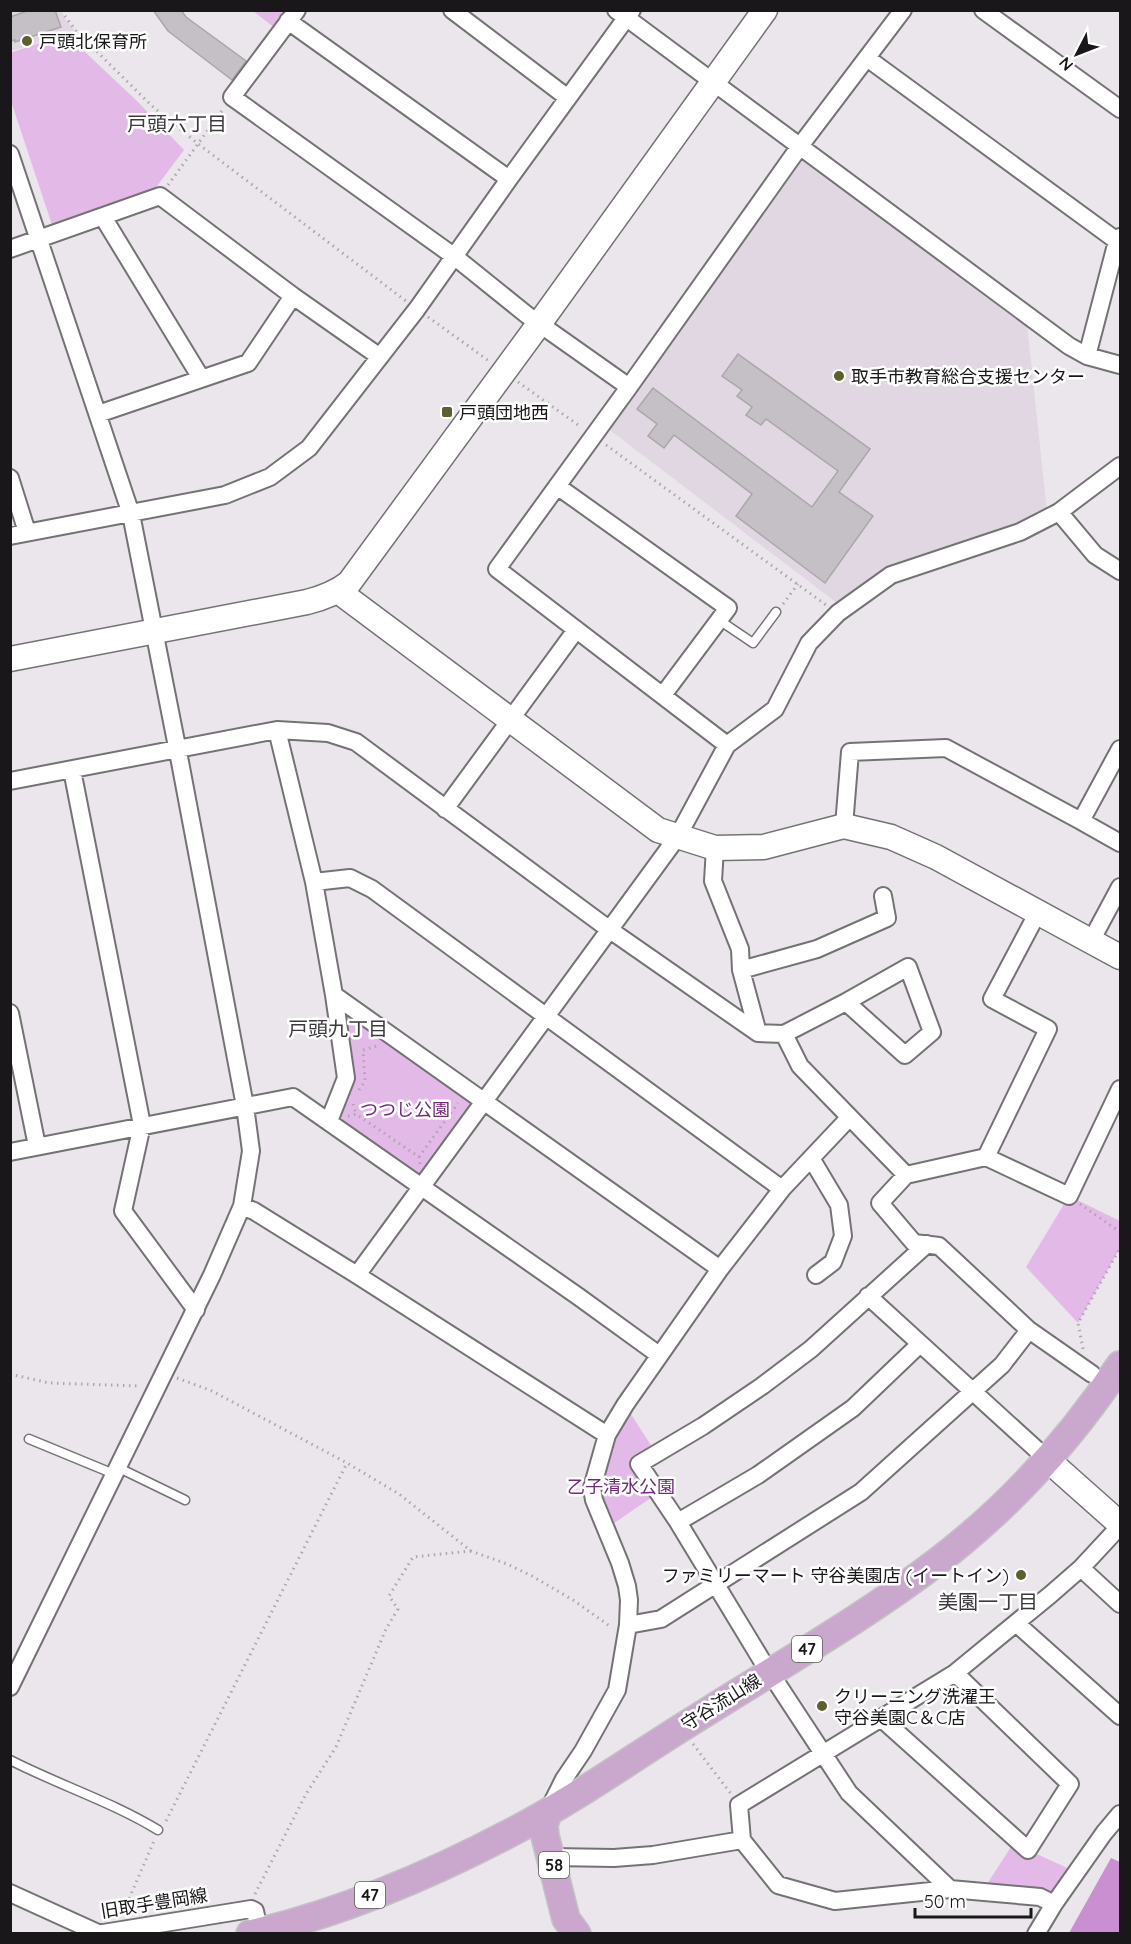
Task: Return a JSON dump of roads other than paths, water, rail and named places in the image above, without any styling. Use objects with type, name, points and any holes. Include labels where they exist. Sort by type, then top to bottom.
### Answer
[{"type":"main road","name":"守谷流山線","points":[[255,1927],[352,1903],[420,1876],[486,1845],[548,1812],[862,1615],[939,1561],[1006,1503],[1048,1460],[1102,1371]]},
{"type":"main road","name":"58","points":[[548,1812],[544,1825],[545,1836],[566,1918],[577,1934]]},
{"type":"street","points":[[452,10],[568,98]]},
{"type":"street","points":[[10,659],[307,602],[338,591],[359,571],[508,375],[539,324],[765,10]]},
{"type":"street","points":[[727,745],[497,569],[630,387],[800,146],[903,10]]},
{"type":"street","points":[[983,10],[1120,109]]},
{"type":"street","points":[[10,478],[19,534],[225,495],[270,477],[309,448],[417,309],[568,98],[625,13],[713,82],[1069,346],[1087,356],[1120,365]]},
{"type":"street","points":[[509,179],[292,16],[232,97],[454,257],[539,324],[630,387]]},
{"type":"street","points":[[867,58],[1119,239],[1087,356]]},
{"type":"street","points":[[10,154],[131,514],[178,749],[245,1106],[251,1151],[242,1206],[196,1310],[10,1687]]},
{"type":"street","points":[[10,249],[160,196],[380,357]]},
{"type":"street","points":[[104,217],[201,378]]},
{"type":"street","points":[[98,414],[248,363],[294,296]]},
{"type":"street","points":[[357,1275],[678,836],[727,745],[775,709],[809,644],[837,613],[891,575],[1020,532],[1059,512],[1120,466]]},
{"type":"street","points":[[557,486],[728,608],[663,695]]},
{"type":"street","points":[[1059,512],[1095,555],[1120,571]]},
{"type":"street","points":[[338,591],[658,830],[715,848],[764,846],[844,826],[891,837],[936,857],[1120,957]]},
{"type":"street","points":[[445,809],[576,630]]},
{"type":"street","points":[[277,730],[314,882],[346,1078],[329,1121]]},
{"type":"street","points":[[10,781],[277,730],[328,733],[356,742],[610,930],[758,1033],[784,1034],[908,966],[932,1032],[905,1055],[846,1002]]},
{"type":"street","points":[[844,826],[849,752],[946,748],[1120,843]]},
{"type":"street","points":[[1080,821],[1120,749]]},
{"type":"street","points":[[72,770],[142,1125],[123,1211],[196,1310]]},
{"type":"street","points":[[715,848],[713,881],[740,949],[741,970],[758,1033]]},
{"type":"street","points":[[314,882],[350,878],[372,889],[782,1189]]},
{"type":"street","points":[[1091,941],[1120,891]]},
{"type":"street","points":[[741,970],[817,949],[887,918],[883,896]]},
{"type":"street","points":[[986,1157],[1048,1029],[992,999],[1038,912]]},
{"type":"street","points":[[334,994],[720,1269]]},
{"type":"street","points":[[10,1013],[37,1146]]},
{"type":"street","points":[[784,1034],[800,1066],[906,1175]]},
{"type":"street","points":[[1102,1371],[1029,1330],[939,1246],[914,1242],[880,1203],[906,1175],[986,1157],[1069,1196],[1120,1089]]},
{"type":"street","points":[[10,1152],[293,1097],[659,1355]]},
{"type":"street","points":[[548,1812],[564,1779],[583,1751],[616,1690],[627,1630],[629,1600],[627,1586],[594,1500],[592,1488],[607,1435],[659,1355],[720,1269],[782,1189],[849,1118]]},
{"type":"street","points":[[811,1158],[839,1205],[843,1236],[833,1262],[816,1275]]},
{"type":"street","points":[[242,1206],[254,1211],[357,1275],[607,1435]]},
{"type":"street","points":[[927,1244],[811,1349],[703,1426],[639,1464],[849,1793],[950,1888]]},
{"type":"street","points":[[868,1296],[1120,1525],[1081,1568],[1017,1624],[955,1673],[740,1805],[742,1840],[778,1885],[835,1901],[950,1888],[1040,1897],[1054,1904]]},
{"type":"street","points":[[627,1630],[661,1619],[861,1492],[1002,1365],[1029,1330]]},
{"type":"street","points":[[678,1522],[758,1475],[853,1408],[920,1344]]},
{"type":"street","points":[[1081,1568],[1120,1604]]},
{"type":"street","points":[[1017,1624],[1120,1716]]},
{"type":"street","points":[[882,1719],[1028,1850],[1070,1784],[955,1673]]},
{"type":"street","points":[[1036,1934],[1054,1904],[1120,1814]]},
{"type":"street","points":[[1104,1833],[1120,1837]]},
{"type":"street","points":[[552,1857],[653,1856],[742,1840]]},
{"type":"street","name":"旧取手豊岡線","points":[[10,1893],[98,1933],[116,1930],[255,1927]]},
{"type":"lane","points":[[719,620],[753,643],[776,612]]},
{"type":"lane","points":[[29,1439],[116,1470],[185,1500]]},
{"type":"lane","points":[[10,1760],[158,1830]]},
{"type":"place","name":"戸頭北保育所","points":[[27,41]]},
{"type":"place","name":"取手市教育総合支援センター","points":[[839,376]]},
{"type":"place","name":"戸頭団地西","points":[[447,412]]},
{"type":"place","name":"ファミリーマート 守谷美園店 (イートイン)","points":[[1021,1575]]},
{"type":"place","name":"クリーニング洗濯王 守谷美園C＆C店","points":[[822,1706]]},
{"type":"district","name":"戸頭六丁目","points":[[177,123]]},
{"type":"district","name":"戸頭九丁目","points":[[338,1028]]},
{"type":"district","name":"美園一丁目","points":[[988,1601]]},
{"type":"park label","name":"つつじ公園","points":[[405,1109]]},
{"type":"park label","name":"乙子清水公園","points":[[621,1486]]}]
